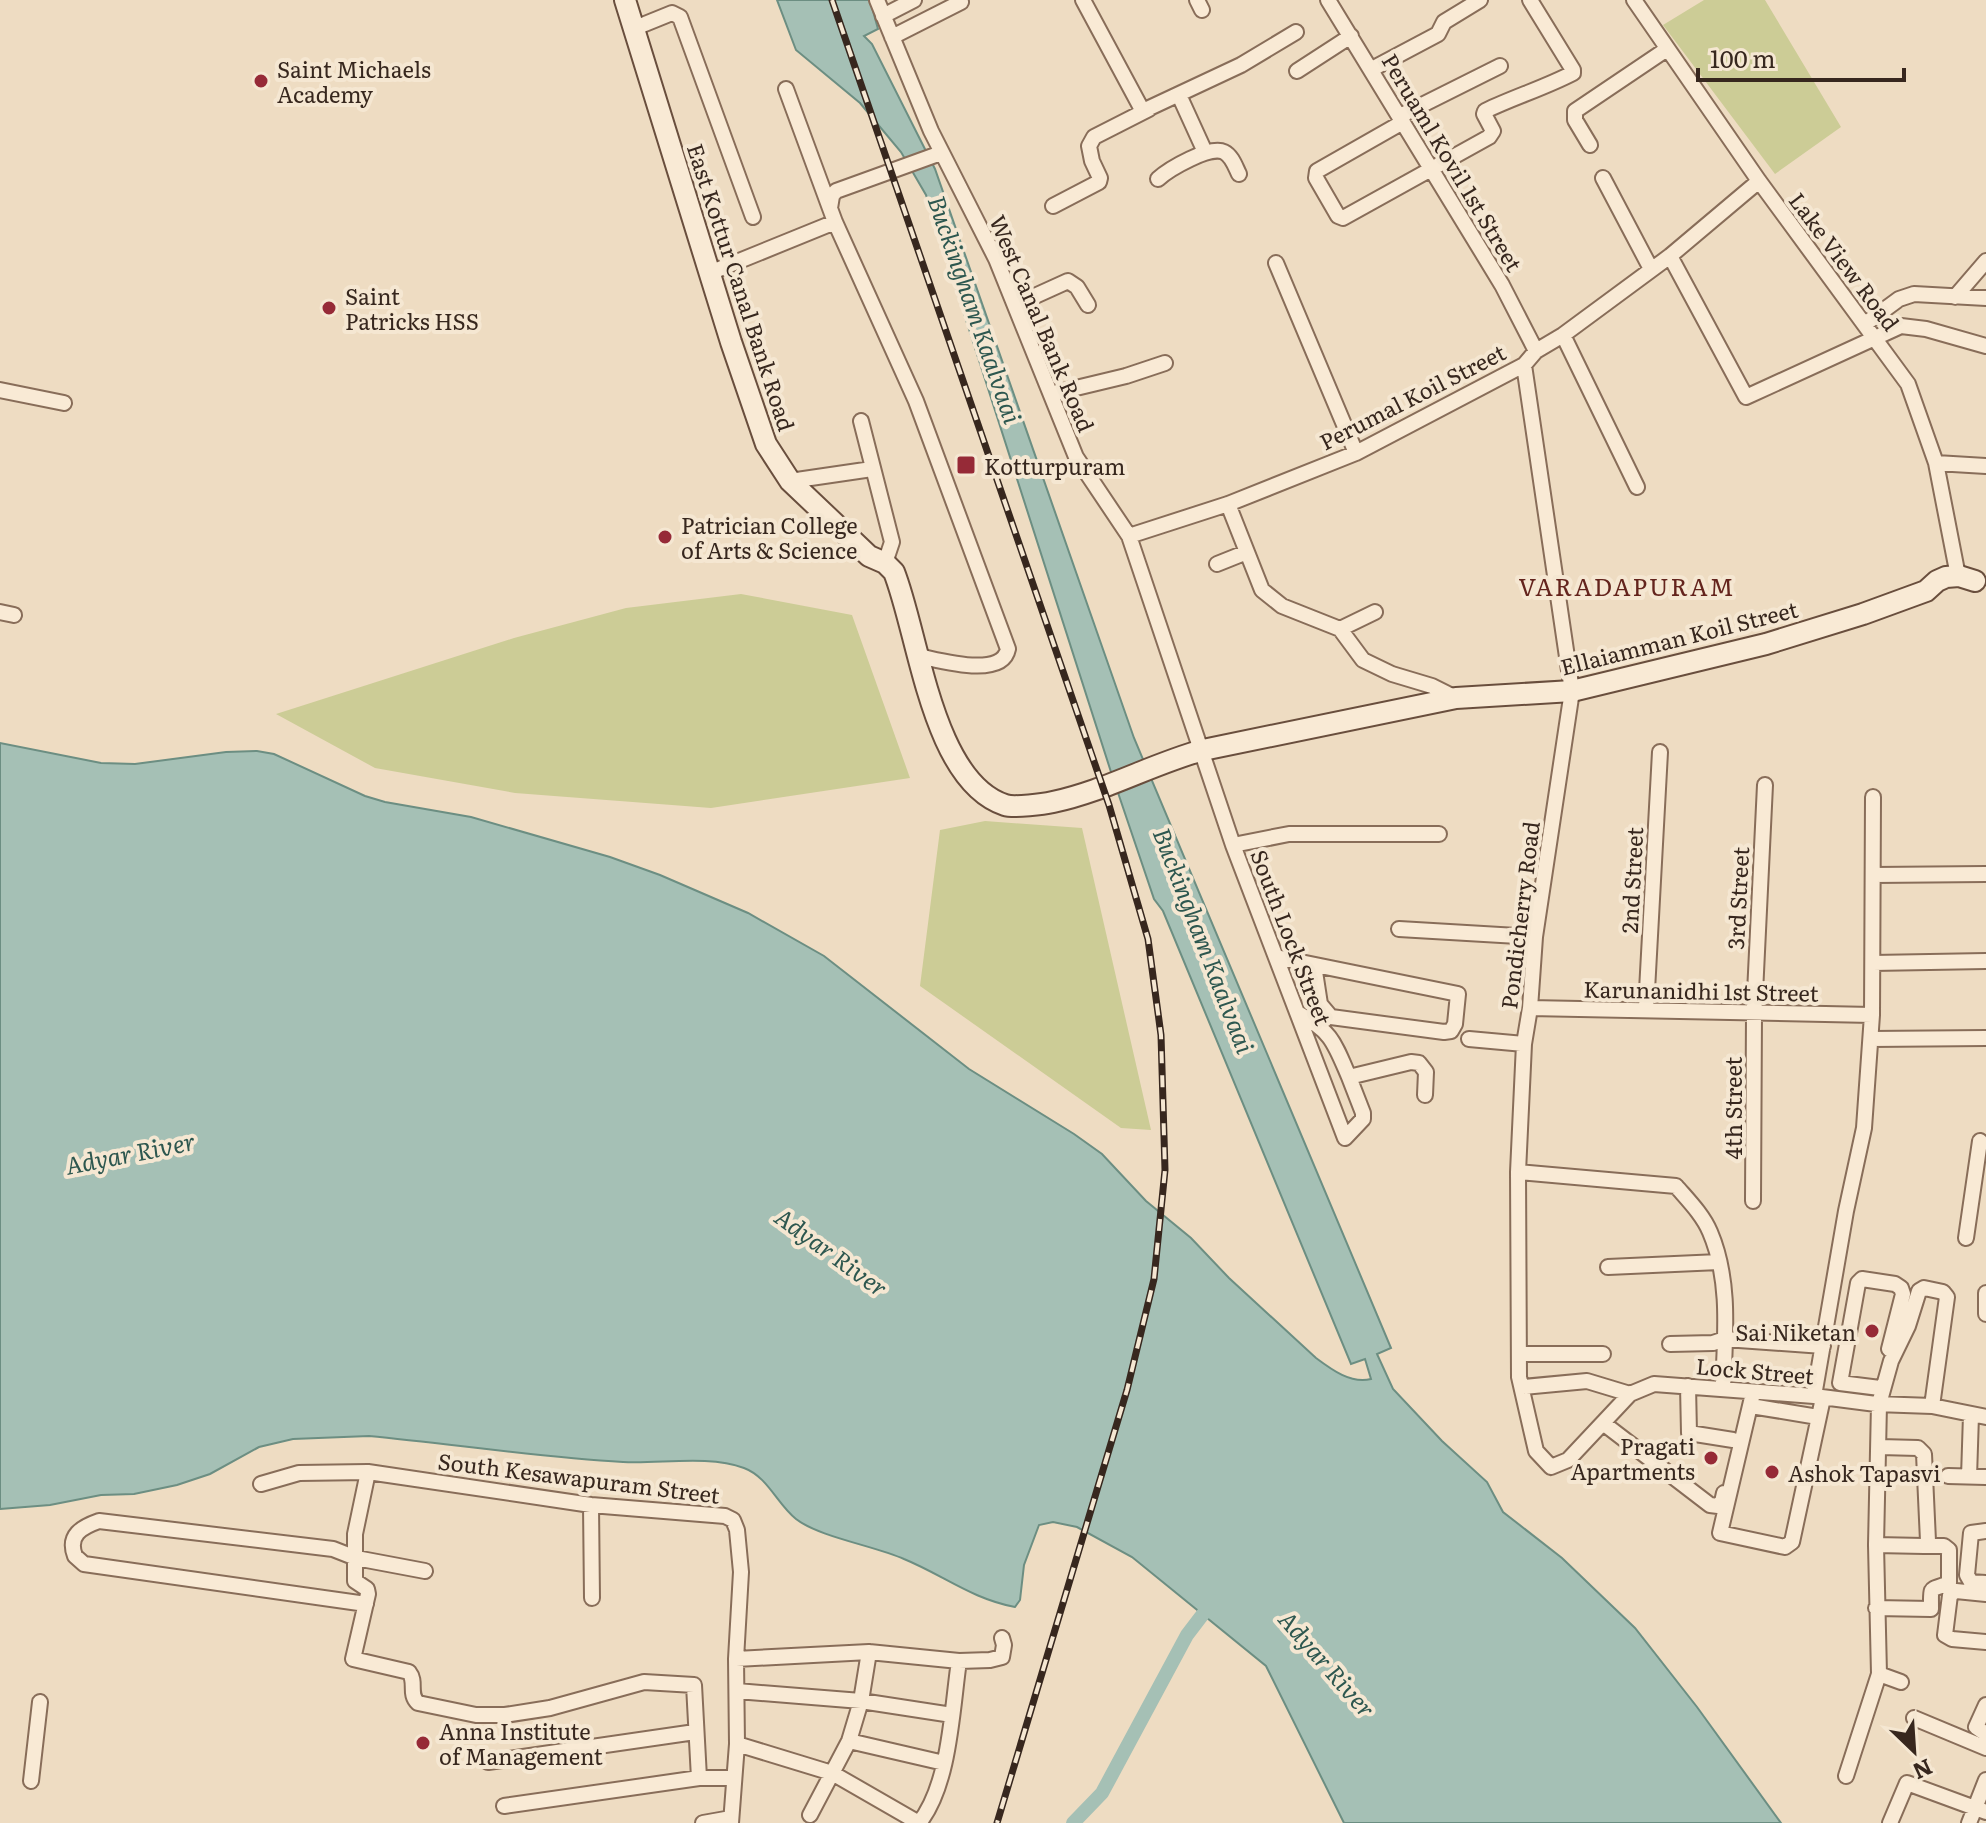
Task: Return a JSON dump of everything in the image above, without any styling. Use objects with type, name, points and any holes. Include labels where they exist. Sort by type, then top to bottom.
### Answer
[{"type":"street","name":"East Kottur Canal Bank Road","points":[[625,0],[758,424],[790,481],[869,556],[885,563],[896,578],[945,743],[971,784],[1006,806],[1052,803],[1166,760]]},
{"type":"street","name":"West Canal Bank Road","points":[[877,0],[937,154],[996,259],[1076,457],[1129,536],[1203,750]]},
{"type":"street","points":[[883,16],[914,0]]},
{"type":"street","points":[[1083,0],[1146,109]]},
{"type":"street","name":"Peruaml Kovil 1st Street","points":[[1328,0],[1502,285],[1536,351]]},
{"type":"street","points":[[1500,66],[1402,119],[1317,171],[1316,178],[1335,212],[1343,218],[1491,135],[1493,131],[1485,111],[1573,73],[1530,0]]},
{"type":"street","name":"Lake View Road","points":[[1634,0],[1759,181],[1908,384],[1973,579]]},
{"type":"street","points":[[892,37],[961,2]]},
{"type":"street","points":[[1372,69],[1438,34],[1444,22],[1473,2]]},
{"type":"street","points":[[635,28],[667,14],[680,17],[753,217]]},
{"type":"street","points":[[1053,206],[1099,182],[1089,146],[1094,137],[1241,65],[1296,32]]},
{"type":"street","points":[[1297,71],[1351,36]]},
{"type":"street","points":[[1590,145],[1575,120],[1575,111],[1667,49]]},
{"type":"street","points":[[786,89],[833,215],[916,401],[1008,649],[1000,663],[990,665],[969,666],[918,656]]},
{"type":"street","points":[[1179,95],[1205,152]]},
{"type":"street","points":[[1158,179],[1205,152],[1218,150],[1228,154],[1239,174]]},
{"type":"street","points":[[833,215],[832,196],[841,189],[937,154]]},
{"type":"street","points":[[1603,178],[1651,269]]},
{"type":"street","name":"Perumal Koil Street","points":[[1129,536],[1228,504],[1356,453],[1524,365],[1536,351],[1563,335],[1670,256],[1759,181]]},
{"type":"street","points":[[712,272],[833,215]]},
{"type":"street","points":[[1670,256],[1746,397],[1870,331],[1906,296],[1986,298]]},
{"type":"street","points":[[1955,297],[1986,261]]},
{"type":"street","points":[[1276,263],[1356,453]]},
{"type":"street","points":[[1015,305],[1068,281],[1077,287],[1088,305]]},
{"type":"street","points":[[1870,331],[1901,326],[1926,329],[1986,346]]},
{"type":"street","points":[[1563,335],[1637,487]]},
{"type":"street","points":[[1051,394],[1165,363]]},
{"type":"street","name":"Pondicherry Road","points":[[1524,365],[1572,691],[1535,937],[1530,1008],[1520,1044],[1523,1064],[1518,1172],[1519,1377],[1536,1451],[1551,1467],[1568,1460],[1603,1423]]},
{"type":"street","points":[[0,390],[64,403]]},
{"type":"street","points":[[861,421],[892,542],[885,563]]},
{"type":"street","points":[[1936,463],[1986,466]]},
{"type":"street","points":[[790,481],[872,469]]},
{"type":"street","points":[[1228,504],[1262,590],[1282,606],[1340,629],[1363,660],[1456,698]]},
{"type":"street","points":[[1217,564],[1247,552]]},
{"type":"street","name":"Ellaiamman Koil Street","points":[[1166,760],[1456,698],[1572,691],[1766,644],[1926,591],[1945,592],[1973,579]]},
{"type":"street","points":[[1340,629],[1375,612]]},
{"type":"street","name":"South Lock Street","points":[[1203,750],[1233,845],[1345,1138],[1363,1119],[1349,1077]]},
{"type":"street","name":"2nd Street","points":[[1646,1009],[1660,752]]},
{"type":"street","name":"3rd Street","points":[[1754,1014],[1765,785]]},
{"type":"street","points":[[1748,1396],[1720,1533],[1785,1547],[1792,1542],[1822,1397],[1823,1346],[1864,1128],[1872,1015],[1873,797]]},
{"type":"street","points":[[1233,845],[1289,834],[1439,834]]},
{"type":"street","points":[[1874,875],[1986,874]]},
{"type":"street","points":[[1399,929],[1535,937]]},
{"type":"street","points":[[1276,957],[1458,994],[1455,1024],[1451,1031],[1444,1032],[1331,1017],[1320,1004],[1314,965]]},
{"type":"street","points":[[1873,963],[1986,961]]},
{"type":"street","name":"Karunanidhi 1st Street","points":[[1530,1008],[1872,1015]]},
{"type":"street","points":[[1298,1013],[1323,1027],[1349,1077],[1411,1062],[1419,1063],[1426,1072],[1425,1095]]},
{"type":"street","name":"4th Street","points":[[1753,1201],[1754,1014]]},
{"type":"street","points":[[1871,1039],[1986,1038]]},
{"type":"street","points":[[1469,1039],[1520,1044]]},
{"type":"street","points":[[1966,1238],[1980,1182],[1980,1141]]},
{"type":"street","points":[[1518,1172],[1676,1186],[1710,1230],[1719,1262],[1726,1303],[1723,1388]]},
{"type":"street","points":[[1608,1267],[1719,1262]]},
{"type":"street","points":[[1822,1397],[1840,1383],[1858,1283],[1862,1279],[1895,1284],[1901,1288],[1903,1294],[1877,1404],[1880,1447],[1876,1545],[1879,1674],[1846,1776]]},
{"type":"street","points":[[1877,1404],[1919,1291],[1924,1288],[1943,1292],[1948,1299],[1932,1406]]},
{"type":"street","points":[[1986,1293],[1986,1314]]},
{"type":"street","points":[[1670,1344],[1713,1343],[1725,1339],[1823,1346]]},
{"type":"street","points":[[1519,1354],[1603,1354]]},
{"type":"street","points":[[1523,1387],[1587,1381],[1630,1394],[1603,1423],[1710,1505],[1718,1506],[1722,1502],[1741,1403],[1748,1396]]},
{"type":"street","points":[[1840,1383],[1880,1388]]},
{"type":"street","name":"Lock Street","points":[[1630,1394],[1654,1384],[1723,1388],[1748,1396],[1822,1397],[1877,1404],[1932,1406],[1979,1423]]},
{"type":"street","points":[[1688,1386],[1689,1433],[1733,1440]]},
{"type":"street","points":[[1748,1396],[1818,1417]]},
{"type":"street","points":[[1969,1477],[1979,1423]]},
{"type":"street","points":[[1880,1447],[1918,1448],[1924,1454],[1928,1541],[1924,1546]]},
{"type":"street","points":[[368,1472],[355,1534],[355,1581],[367,1589],[366,1604],[353,1659],[409,1672],[413,1676],[413,1697],[418,1703],[476,1715],[505,1715],[550,1708],[644,1682],[694,1685],[699,1778]]},
{"type":"street","name":"South Kesawapuram Street","points":[[261,1484],[299,1473],[368,1472],[591,1505],[725,1516],[733,1520],[737,1530],[741,1572],[736,1659],[737,1744],[731,1820]]},
{"type":"street","points":[[1948,1476],[1986,1477]]},
{"type":"street","points":[[591,1505],[592,1598]]},
{"type":"street","points":[[366,1604],[84,1564],[78,1561],[72,1549],[73,1539],[80,1528],[99,1521],[333,1549],[356,1558],[425,1571]]},
{"type":"street","points":[[1986,1531],[1971,1533],[1967,1575],[1971,1582],[1986,1583]]},
{"type":"street","points":[[1876,1545],[1944,1546],[1949,1550],[1949,1583],[1934,1586],[1931,1590],[1931,1609],[1876,1608]]},
{"type":"street","points":[[1986,1594],[1956,1591],[1950,1595],[1945,1635],[1952,1639],[1986,1642]]},
{"type":"street","points":[[736,1659],[869,1652],[959,1661],[997,1660],[1004,1652],[1002,1638]]},
{"type":"street","points":[[810,1815],[849,1741],[861,1701],[869,1652]]},
{"type":"street","points":[[737,1744],[832,1773],[919,1823],[933,1800],[944,1763],[959,1661]]},
{"type":"street","points":[[1879,1674],[1901,1682]]},
{"type":"street","points":[[737,1691],[861,1701],[952,1715]]},
{"type":"street","points":[[31,1781],[40,1702]]},
{"type":"street","points":[[1986,1705],[1976,1727],[1986,1734]]},
{"type":"street","points":[[1914,1718],[1986,1748]]},
{"type":"street","points":[[488,1762],[695,1732]]},
{"type":"street","points":[[849,1741],[944,1763]]},
{"type":"street","points":[[504,1806],[699,1778],[733,1778]]},
{"type":"street","points":[[1969,1823],[1981,1810],[1986,1780]]},
{"type":"street","points":[[1890,1823],[1907,1783],[1981,1810]]},
{"type":"street","points":[[703,1823],[731,1820]]},
{"type":"green space","points":[[1704,0],[1765,0],[1841,127],[1775,174],[1663,25]]},
{"type":"green space","points":[[741,594],[852,615],[910,778],[711,808],[515,793],[375,768],[276,714],[514,638],[626,608]]},
{"type":"green space","points":[[985,821],[1082,828],[1151,1130],[1121,1128],[920,986],[940,830]]},
{"type":"water","name":"Adyar River","points":[[777,0],[870,0],[878,29],[864,36],[872,44],[935,169],[1134,738],[1391,1348],[1377,1354],[1393,1389],[1442,1441],[1487,1482],[1503,1512],[1562,1558],[1635,1628],[1781,1823],[1344,1823],[1266,1666],[1132,1557],[1077,1527],[1053,1522],[1039,1525],[1024,1565],[1020,1600],[1015,1607],[971,1593],[892,1554],[806,1525],[789,1513],[760,1478],[730,1464],[591,1460],[369,1436],[293,1439],[259,1447],[210,1474],[177,1485],[134,1494],[101,1495],[50,1505],[0,1509],[0,743],[101,763],[135,764],[226,752],[274,754],[365,796],[471,817],[610,857],[748,913],[824,956],[969,1069],[1102,1154],[1146,1201],[1191,1238],[1229,1278],[1316,1358],[1349,1378],[1371,1379],[1365,1359],[1351,1364],[1163,911],[1154,899],[926,195],[901,152],[860,103],[796,50]]},
{"type":"waterway","name":"Buckingham Kaalvaai","points":[[1073,1823],[1102,1793],[1187,1635],[1213,1601]]},
{"type":"railway","points":[[832,0],[1109,805],[1148,939],[1161,1035],[1165,1170],[1154,1279],[1127,1390],[997,1823]]},
{"type":"place","name":"Saint Michaels Academy","points":[[261,81]]},
{"type":"place","name":"Saint Patricks HSS","points":[[329,308]]},
{"type":"place","name":"Kotturpuram","points":[[966,465]]},
{"type":"place","name":"Patrician College of Arts & Science","points":[[665,537]]},
{"type":"place","name":"Sai Niketan","points":[[1872,1331]]},
{"type":"place","name":"Pragati Apartments","points":[[1711,1458]]},
{"type":"place","name":"Ashok Tapasvi","points":[[1772,1472]]},
{"type":"place","name":"Anna Institute of Management","points":[[423,1743]]},
{"type":"district","name":"VARADAPURAM","points":[[1627,585]]}]
